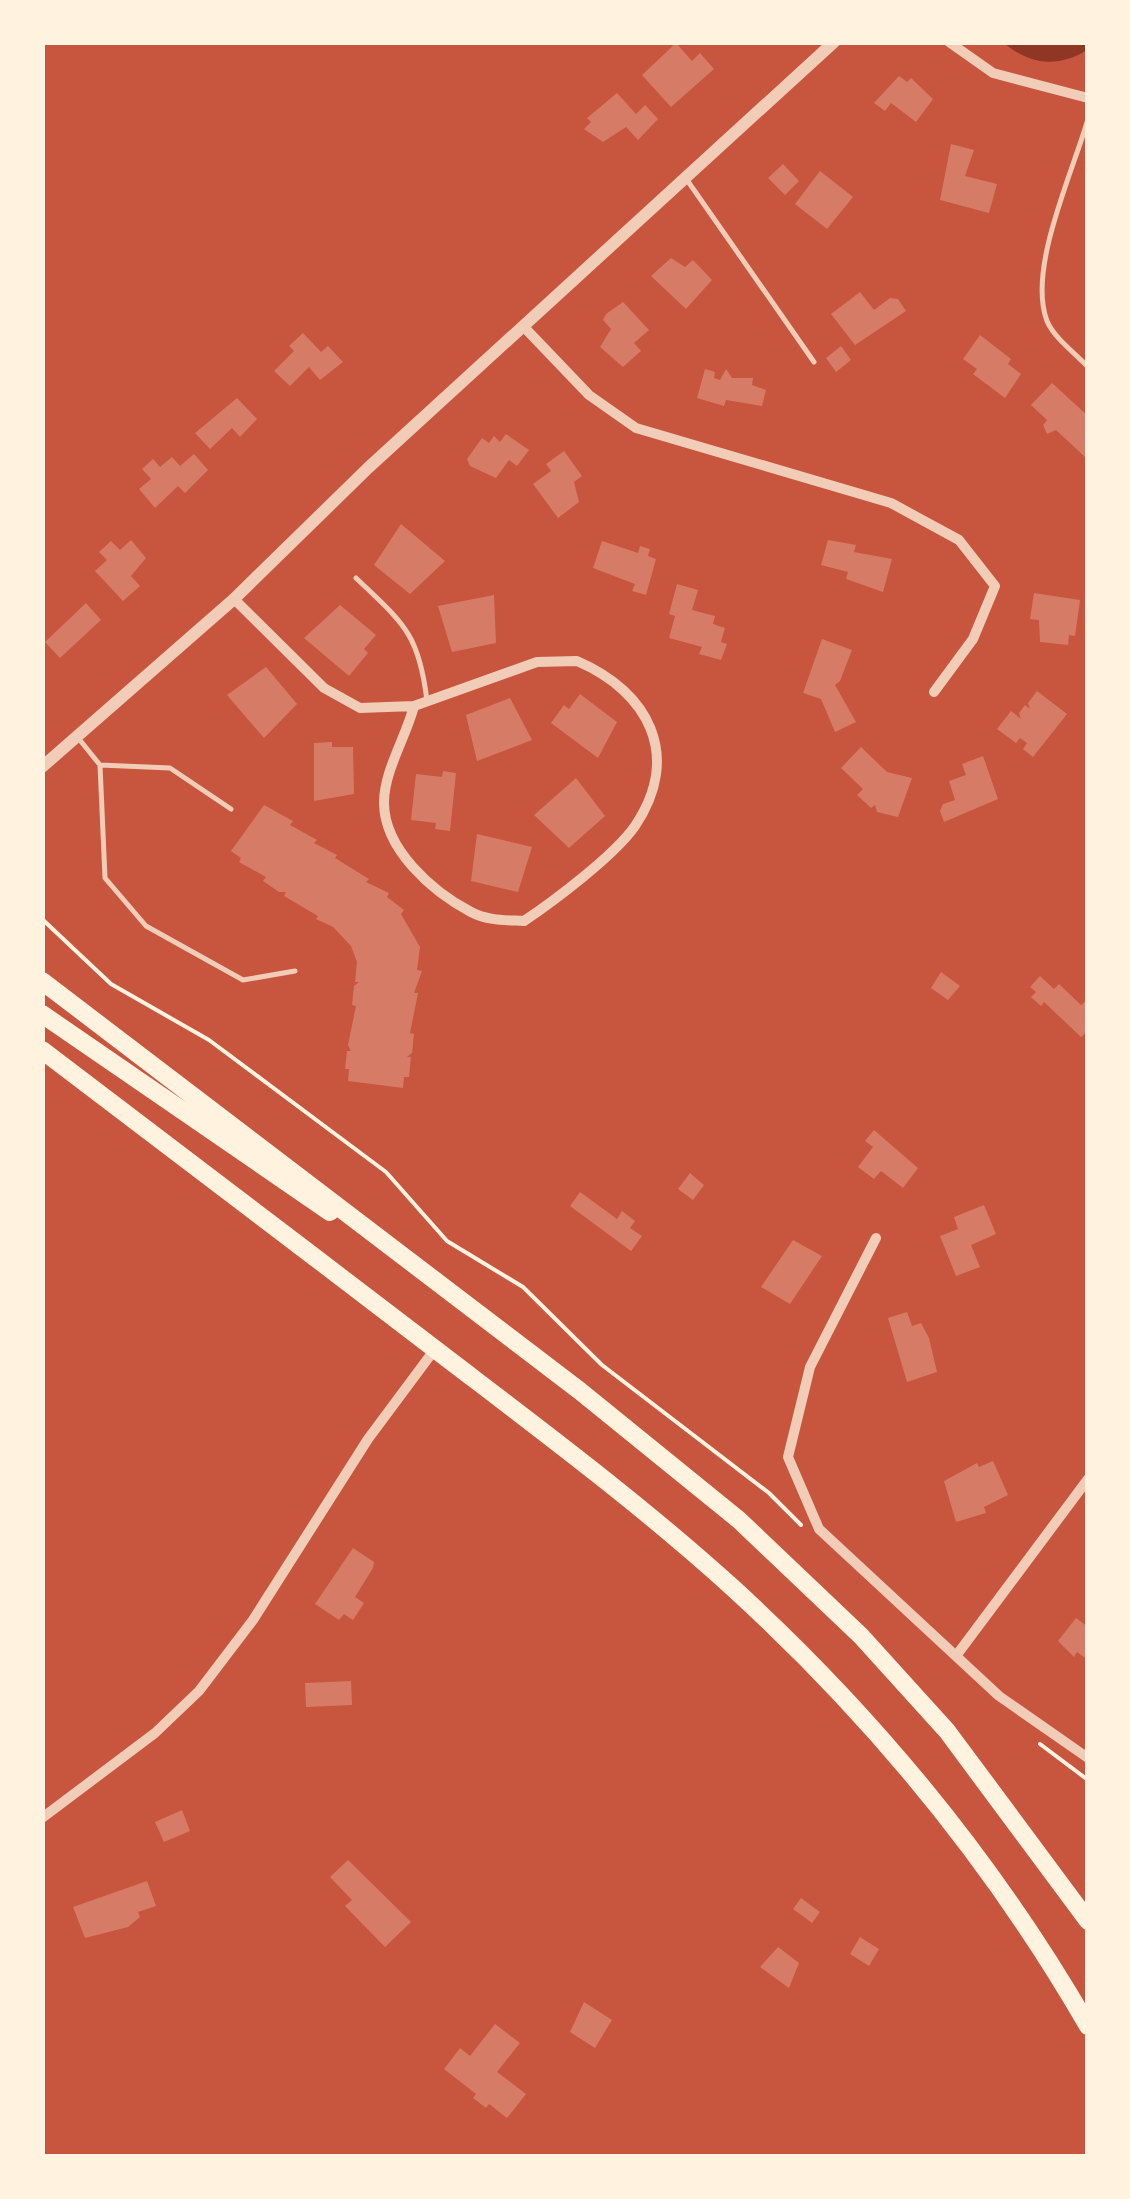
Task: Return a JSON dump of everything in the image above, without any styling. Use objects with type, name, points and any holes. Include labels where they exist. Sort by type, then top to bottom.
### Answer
[{"type":"highway","points":[[42,981],[676,1466],[802,1578],[947,1731],[1088,1921]]},
{"type":"highway","points":[[42,1014],[283,1184],[407,1259]]},
{"type":"highway","points":[[42,1050],[668,1532],[821,1674],[949,1822],[1007,1900],[1088,2026]]},
{"type":"street","points":[[42,768],[234,599],[523,326],[834,42]]},
{"type":"street","points":[[949,42],[993,73],[1088,98]]},
{"type":"street","points":[[523,326],[589,396],[636,428],[891,503],[958,540],[995,586],[972,639],[934,692]]},
{"type":"street","points":[[234,599],[324,688],[360,708],[414,706],[536,662],[577,661],[608,674],[634,699],[654,734],[658,771],[649,803],[632,830],[524,921],[496,920],[471,912],[408,862],[391,832],[384,802],[414,706]]},
{"type":"street","points":[[876,1238],[810,1367],[788,1458],[819,1528],[999,1696],[1088,1758]]},
{"type":"street","points":[[42,1818],[155,1733],[221,1665],[375,1430],[435,1349]]},
{"type":"street","points":[[956,1656],[1088,1479]]},
{"type":"lane","points":[[1088,119],[1046,255],[1042,292],[1048,326],[1088,367]]},
{"type":"lane","points":[[686,178],[814,362]]},
{"type":"lane","points":[[356,578],[408,627],[423,665],[427,701]]},
{"type":"lane","points":[[77,737],[100,765],[105,878],[146,926],[243,980],[294,971]]},
{"type":"lane","points":[[100,765],[170,768],[231,809]]},
{"type":"path","points":[[42,919],[111,984],[209,1040],[386,1172],[448,1241],[523,1287],[602,1365],[769,1493],[808,1532]]},
{"type":"path","points":[[1032,1738],[1088,1780]]},
{"type":"shaded area","points":[[1004,43],[1087,43],[1087,50],[1065,60],[1044,61],[1024,56]]},
{"type":"building","points":[[676,43],[692,61],[700,53],[714,69],[671,107],[642,75]]},
{"type":"building","points":[[899,76],[907,82],[911,78],[933,99],[916,122],[891,103],[885,111],[874,103]]},
{"type":"building","points":[[617,93],[636,114],[645,105],[658,119],[638,140],[626,127],[603,142],[584,129],[591,122],[587,118]]},
{"type":"building","points":[[951,144],[974,150],[965,176],[997,184],[989,213],[940,200]]},
{"type":"building","points":[[783,164],[799,181],[785,195],[768,178]]},
{"type":"building","points":[[820,171],[853,197],[827,229],[795,204]]},
{"type":"building","points":[[671,258],[685,267],[693,260],[712,280],[686,309],[651,276]]},
{"type":"building","points":[[860,292],[874,310],[890,298],[898,299],[906,311],[855,345],[831,314]]},
{"type":"building","points":[[623,302],[649,330],[634,343],[641,351],[623,367],[600,347],[611,329],[603,320],[606,314]]},
{"type":"building","points":[[303,333],[321,352],[328,346],[343,362],[320,380],[309,367],[290,386],[274,371],[294,351],[289,346]]},
{"type":"building","points":[[980,335],[1011,359],[1008,364],[1021,374],[1005,398],[973,374],[977,369],[963,359]]},
{"type":"building","points":[[841,346],[851,360],[836,372],[826,358]]},
{"type":"building","points":[[705,369],[715,372],[714,378],[720,380],[726,369],[732,378],[753,378],[752,385],[766,390],[762,406],[726,400],[724,406],[697,398]]},
{"type":"building","points":[[1052,383],[1088,416],[1085,457],[1056,430],[1047,434],[1043,425],[1047,420],[1031,405]]},
{"type":"building","points":[[237,398],[257,419],[240,437],[232,428],[210,449],[195,433]]},
{"type":"building","points":[[506,434],[529,450],[517,466],[509,460],[496,478],[470,466],[467,459],[482,438],[489,443],[494,436],[500,442]]},
{"type":"building","points":[[564,451],[582,476],[574,482],[579,502],[558,518],[533,484],[551,471],[546,464]]},
{"type":"building","points":[[194,454],[208,470],[185,493],[178,486],[155,508],[139,489],[151,479],[142,469],[153,459],[160,467],[172,457],[180,466]]},
{"type":"building","points":[[401,524],[445,561],[410,594],[374,565]]},
{"type":"building","points":[[131,540],[146,558],[131,576],[140,586],[123,601],[95,571],[107,560],[99,552],[111,541],[120,550]]},
{"type":"building","points":[[828,540],[856,545],[854,552],[892,559],[883,592],[846,579],[848,572],[821,565]]},
{"type":"building","points":[[602,541],[638,553],[640,546],[650,549],[648,556],[656,559],[646,595],[632,591],[635,584],[593,568]]},
{"type":"building","points":[[677,584],[698,590],[692,610],[715,616],[713,624],[725,628],[721,642],[727,644],[721,660],[699,654],[702,647],[669,638],[675,616],[669,614]]},
{"type":"building","points":[[1034,593],[1080,600],[1075,636],[1069,635],[1068,645],[1040,642],[1039,620],[1030,619]]},
{"type":"building","points":[[494,595],[496,643],[452,652],[438,606]]},
{"type":"building","points":[[86,603],[101,620],[60,658],[45,642]]},
{"type":"building","points":[[340,605],[376,635],[364,649],[368,653],[349,676],[304,638]]},
{"type":"building","points":[[822,639],[852,650],[835,685],[856,722],[835,732],[821,699],[803,693]]},
{"type":"building","points":[[266,667],[297,704],[264,738],[227,695]]},
{"type":"building","points":[[1037,691],[1067,714],[1033,757],[1023,749],[1027,743],[1020,738],[1016,743],[997,729],[1011,711],[1021,719],[1019,713],[1025,705],[1030,709],[1028,703]]},
{"type":"building","points":[[580,694],[617,722],[598,758],[551,723],[564,705],[569,709]]},
{"type":"building","points":[[510,698],[532,740],[477,761],[466,715]]},
{"type":"building","points":[[332,742],[332,747],[353,747],[354,794],[314,801],[314,743]]},
{"type":"building","points":[[861,747],[887,772],[912,778],[898,817],[877,812],[875,805],[871,808],[857,795],[863,789],[841,768]]},
{"type":"building","points":[[983,756],[998,799],[944,822],[940,811],[943,804],[955,800],[949,781],[966,775],[962,764]]},
{"type":"building","points":[[443,771],[456,773],[450,831],[435,829],[436,823],[411,820],[416,774],[442,777]]},
{"type":"building","points":[[576,778],[605,816],[569,848],[534,815]]},
{"type":"building","points":[[264,805],[293,821],[290,825],[369,879],[366,882],[389,893],[387,897],[404,910],[401,914],[420,947],[417,970],[422,971],[414,993],[418,993],[410,1033],[414,1034],[412,1053],[407,1057],[411,1057],[409,1077],[404,1077],[403,1088],[348,1081],[349,1069],[345,1069],[356,1006],[352,1005],[354,986],[359,982],[355,982],[357,962],[351,946],[333,927],[284,896],[286,892],[279,892],[263,881],[266,877],[239,862],[241,858],[231,851]]},
{"type":"building","points":[[477,834],[532,847],[518,892],[471,881]]},
{"type":"building","points":[[941,972],[960,986],[948,1000],[931,988]]},
{"type":"building","points":[[1040,976],[1054,989],[1059,984],[1081,1005],[1088,999],[1088,1031],[1081,1037],[1044,1002],[1041,1006],[1031,997],[1036,992],[1030,987]]},
{"type":"building","points":[[874,1130],[918,1168],[903,1188],[881,1171],[874,1179],[858,1167],[873,1147],[865,1141]]},
{"type":"building","points":[[690,1173],[704,1185],[693,1200],[678,1189]]},
{"type":"building","points":[[580,1192],[617,1219],[622,1211],[635,1221],[630,1228],[642,1236],[631,1251],[570,1206]]},
{"type":"building","points":[[984,1205],[996,1234],[971,1245],[980,1267],[956,1276],[940,1236],[958,1229],[954,1217]]},
{"type":"building","points":[[793,1240],[822,1256],[790,1304],[761,1287]]},
{"type":"building","points":[[907,1312],[912,1326],[921,1323],[929,1338],[937,1372],[907,1382],[888,1318]]},
{"type":"building","points":[[993,1461],[1008,1495],[984,1507],[986,1513],[956,1522],[944,1481],[977,1463],[979,1467]]},
{"type":"building","points":[[353,1548],[374,1562],[373,1568],[355,1597],[364,1603],[353,1620],[344,1614],[339,1620],[315,1604]]},
{"type":"building","points":[[1076,1618],[1088,1627],[1088,1660],[1077,1652],[1074,1657],[1058,1641]]},
{"type":"building","points":[[351,1681],[352,1705],[306,1707],[305,1683]]},
{"type":"building","points":[[182,1810],[190,1831],[164,1842],[155,1822]]},
{"type":"building","points":[[348,1860],[411,1922],[385,1947],[345,1906],[352,1900],[330,1877]]},
{"type":"building","points":[[147,1881],[156,1906],[138,1912],[140,1917],[128,1927],[85,1938],[73,1907]]},
{"type":"building","points":[[801,1898],[820,1912],[812,1923],[793,1909]]},
{"type":"building","points":[[860,1937],[879,1949],[869,1966],[850,1954]]},
{"type":"building","points":[[778,1947],[799,1963],[789,1988],[760,1967]]},
{"type":"building","points":[[584,2002],[612,2020],[595,2048],[570,2032]]},
{"type":"building","points":[[495,2024],[520,2043],[497,2072],[526,2094],[507,2118],[473,2098],[476,2094],[444,2069],[460,2048],[470,2056]]}]
